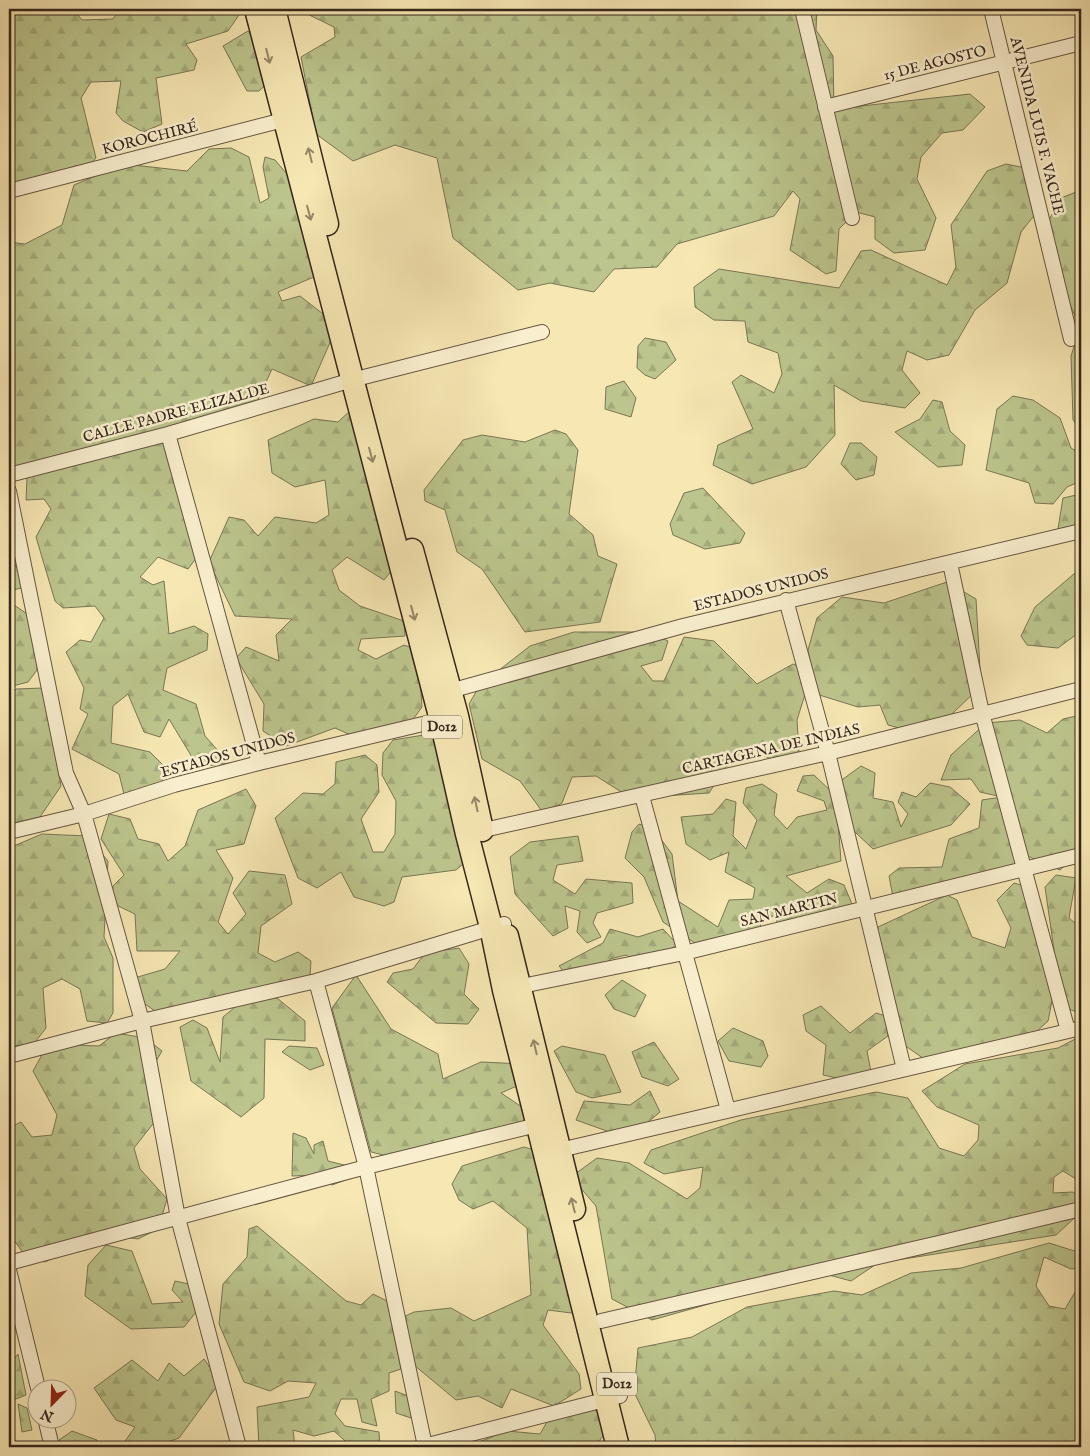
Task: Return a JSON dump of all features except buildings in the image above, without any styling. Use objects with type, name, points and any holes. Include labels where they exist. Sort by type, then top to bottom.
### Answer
[{"type":"main road","name":"D012","points":[[256,9],[292,118],[449,718],[474,832],[512,988],[537,1125],[613,1398],[633,1447]]},
{"type":"main road","name":"D012","points":[[274,9],[292,118]]},
{"type":"main road","name":"D012","points":[[359,379],[450,691],[449,718]]},
{"type":"main road","name":"D012","points":[[512,988],[560,1150],[601,1320],[613,1398],[618,1447]]},
{"type":"street","points":[[802,9],[852,218]]},
{"type":"street","name":"AVENIDA LUIS F. VACHE","points":[[991,9],[1071,340]]},
{"type":"street","name":"15 DE AGOSTO","points":[[825,107],[1081,43]]},
{"type":"street","name":"KOROCHIRÉ","points":[[9,191],[292,118]]},
{"type":"street","name":"CALLE PADRE ELIZALDE","points":[[9,475],[168,434],[359,379],[542,332]]},
{"type":"street","points":[[168,434],[259,763]]},
{"type":"street","points":[[9,491],[66,773],[84,814],[142,1021],[178,1218],[239,1447]]},
{"type":"street","name":"ESTADOS UNIDOS","points":[[450,691],[683,626],[1081,531]]},
{"type":"street","points":[[560,1150],[1075,1029],[1024,869],[982,713],[950,563]]},
{"type":"street","points":[[786,600],[828,753],[904,1069]]},
{"type":"street","name":"CARTAGENA DE INDIAS","points":[[474,832],[828,753],[1081,689]]},
{"type":"street","name":"ESTADOS UNIDOS","points":[[9,832],[84,814],[174,785],[449,718]]},
{"type":"street","points":[[642,796],[728,1110]]},
{"type":"street","name":"SAN MARTIN","points":[[512,988],[684,953],[1081,855]]},
{"type":"street","points":[[9,1056],[142,1021],[316,981],[498,926]]},
{"type":"street","points":[[316,981],[366,1167],[422,1447],[613,1398]]},
{"type":"street","points":[[9,1263],[366,1167],[537,1125]]},
{"type":"street","points":[[601,1320],[934,1245],[1081,1209]]},
{"type":"street","points":[[9,1270],[36,1378]]},
{"type":"street","points":[[47,1428],[52,1447]]},
{"type":"green space","points":[[9,9],[73,9],[82,20],[113,19],[120,9],[243,9],[228,31],[186,44],[197,60],[194,70],[156,78],[162,124],[143,132],[123,121],[116,113],[121,81],[91,82],[81,98],[96,158],[82,173],[49,173],[9,187]]},
{"type":"green space","points":[[297,9],[817,9],[816,30],[833,56],[834,109],[970,94],[985,107],[963,130],[942,133],[921,157],[917,179],[936,218],[925,250],[894,253],[875,239],[875,217],[856,212],[839,229],[836,271],[826,274],[790,250],[800,199],[793,191],[774,216],[677,244],[657,267],[614,269],[594,292],[550,283],[518,290],[453,238],[437,158],[395,145],[353,161],[316,134],[301,57],[335,37],[334,27]]},
{"type":"green space","points":[[248,31],[278,73],[259,91],[247,91],[223,46]]},
{"type":"green space","points":[[231,148],[249,157],[260,203],[269,198],[263,167],[265,157],[275,160],[315,207],[314,277],[278,292],[282,301],[300,296],[332,321],[335,331],[311,386],[272,369],[256,404],[168,428],[178,442],[175,463],[197,557],[188,569],[158,557],[140,577],[153,585],[164,581],[169,634],[194,626],[208,634],[207,650],[167,668],[163,690],[196,704],[205,736],[229,763],[198,767],[169,719],[160,737],[144,732],[128,694],[113,706],[111,743],[150,752],[165,767],[162,783],[124,794],[119,774],[72,749],[88,714],[80,709],[84,688],[66,652],[80,640],[91,642],[104,618],[95,606],[63,608],[55,601],[36,537],[51,509],[44,499],[26,500],[27,478],[67,454],[9,468],[9,242],[25,244],[62,225],[74,185],[124,164],[187,171],[209,149]]},
{"type":"green space","points":[[1006,164],[1026,168],[1041,207],[1021,232],[1007,283],[975,310],[949,355],[927,360],[907,351],[902,370],[920,393],[905,408],[861,401],[834,385],[835,435],[806,467],[752,484],[713,465],[718,445],[753,429],[732,382],[741,375],[774,393],[782,374],[778,353],[748,342],[745,321],[714,320],[695,307],[694,287],[719,269],[839,288],[861,251],[871,250],[947,285],[956,267],[951,225],[987,171]]},
{"type":"green space","points":[[1081,190],[1081,430],[1073,420],[1071,356],[1080,327],[1045,248],[1050,218],[1061,198]]},
{"type":"green space","points":[[645,338],[666,342],[676,360],[655,379],[645,375],[637,368],[638,346]]},
{"type":"green space","points":[[624,381],[636,398],[631,417],[605,409],[606,387]]},
{"type":"green space","points":[[1013,396],[1033,400],[1060,418],[1071,448],[1081,454],[1081,481],[1067,487],[1053,504],[1035,503],[1029,483],[986,470],[997,409]]},
{"type":"green space","points":[[933,400],[942,402],[950,431],[965,445],[962,465],[938,467],[895,432],[920,419]]},
{"type":"green space","points":[[353,408],[401,560],[384,580],[347,557],[332,570],[339,590],[360,606],[404,621],[405,636],[361,639],[358,650],[376,659],[404,645],[418,650],[422,707],[409,725],[360,739],[335,728],[286,746],[263,731],[264,704],[236,658],[246,647],[279,661],[276,635],[292,619],[235,616],[209,562],[229,517],[244,520],[258,536],[275,517],[316,523],[329,515],[325,480],[295,487],[272,473],[268,440],[314,419],[338,422]]},
{"type":"green space","points":[[555,430],[566,434],[578,450],[569,514],[593,535],[598,556],[617,564],[600,622],[525,632],[482,569],[457,552],[445,510],[425,501],[424,490],[463,440],[482,435],[525,442]]},
{"type":"green space","points":[[850,443],[861,443],[877,457],[874,475],[856,480],[841,464]]},
{"type":"green space","points":[[703,488],[745,533],[740,543],[705,549],[673,535],[670,524],[684,493]]},
{"type":"green space","points":[[1081,494],[1081,540],[1058,529],[1063,498]]},
{"type":"green space","points":[[9,495],[15,565],[29,586],[9,591]]},
{"type":"green space","points":[[1081,568],[1081,631],[1058,648],[1027,645],[1021,636],[1035,607]]},
{"type":"green space","points":[[947,582],[976,599],[981,686],[951,715],[899,728],[888,725],[880,705],[858,707],[816,694],[808,650],[817,618],[842,597],[884,603]]},
{"type":"green space","points":[[14,605],[36,620],[37,670],[28,682],[9,687],[9,606]]},
{"type":"green space","points":[[574,632],[649,632],[668,641],[662,660],[641,666],[653,681],[664,681],[684,637],[714,641],[757,684],[793,664],[802,668],[807,688],[797,720],[799,751],[780,763],[751,750],[726,767],[709,793],[631,798],[596,776],[572,777],[562,803],[544,814],[520,781],[482,759],[469,704],[480,685],[530,646]]},
{"type":"green space","points":[[43,688],[61,786],[40,817],[9,824],[9,697],[16,689]]},
{"type":"green space","points":[[1081,715],[1081,851],[1060,870],[1025,855],[997,880],[964,876],[921,898],[893,897],[889,876],[899,868],[942,867],[949,839],[979,828],[982,800],[1002,797],[980,792],[971,779],[941,780],[951,755],[986,723],[1020,720],[1047,733],[1063,719]]},
{"type":"green space","points":[[430,734],[442,743],[477,852],[456,870],[402,877],[394,902],[384,906],[354,897],[341,872],[317,888],[298,878],[275,818],[303,793],[323,794],[335,784],[336,762],[365,755],[377,765],[379,792],[361,819],[373,852],[384,852],[395,834],[396,801],[382,775],[383,753],[393,740]]},
{"type":"green space","points":[[861,766],[875,773],[873,798],[893,802],[901,827],[908,814],[898,802],[902,792],[916,797],[930,783],[950,787],[970,804],[951,825],[873,849],[840,818],[839,782]]},
{"type":"green space","points":[[814,775],[836,796],[841,861],[786,876],[807,893],[829,879],[844,885],[852,904],[843,918],[778,931],[776,917],[760,914],[761,939],[707,951],[663,922],[644,877],[625,858],[632,832],[639,824],[654,830],[672,854],[678,901],[718,927],[729,900],[753,899],[755,888],[725,872],[729,852],[710,860],[686,844],[681,817],[713,814],[726,799],[736,802],[733,836],[746,849],[757,820],[743,803],[746,788],[762,784],[777,794],[774,815],[787,829],[797,817],[827,810],[824,801],[797,791],[803,776]]},
{"type":"green space","points":[[246,789],[256,806],[244,844],[216,850],[233,878],[218,922],[228,934],[246,914],[233,893],[249,871],[285,875],[292,904],[261,926],[258,953],[275,962],[298,952],[311,961],[310,976],[203,1008],[155,1011],[132,995],[131,979],[165,969],[180,951],[137,951],[135,914],[112,903],[113,886],[124,875],[101,839],[109,814],[130,819],[138,839],[159,844],[168,861],[185,846],[198,810]]},
{"type":"green space","points":[[42,834],[87,836],[108,861],[104,937],[113,958],[113,1013],[107,1023],[87,1021],[80,989],[62,979],[43,988],[46,1028],[33,1045],[9,1046],[9,848]]},
{"type":"green space","points":[[578,836],[583,861],[557,865],[553,880],[575,894],[586,879],[632,883],[633,903],[597,913],[593,923],[601,937],[587,943],[577,932],[580,911],[565,906],[568,928],[553,936],[515,894],[510,857],[530,842]]},
{"type":"green space","points":[[1056,875],[1076,878],[1069,918],[1081,928],[1081,1014],[1062,1006],[1045,887]]},
{"type":"green space","points":[[1014,883],[1035,889],[1054,991],[1048,1021],[1035,1033],[924,1059],[900,1042],[875,955],[878,927],[947,895],[957,900],[972,937],[1005,948],[1011,928],[997,900]]},
{"type":"green space","points":[[610,929],[638,937],[663,929],[677,944],[649,969],[626,955],[610,959],[600,977],[569,978],[559,966],[603,943]]},
{"type":"green space","points":[[459,948],[469,964],[464,994],[479,1009],[468,1024],[436,1023],[387,982],[393,973],[413,969],[425,953]]},
{"type":"green space","points":[[356,975],[391,1029],[438,1054],[443,1079],[481,1062],[524,1064],[528,1081],[501,1093],[534,1115],[517,1136],[471,1134],[454,1149],[413,1162],[371,1152],[332,1008]]},
{"type":"green space","points":[[622,980],[646,995],[635,1017],[614,1009],[605,995]]},
{"type":"green space","points":[[277,998],[305,1021],[305,1041],[265,1039],[264,1098],[241,1117],[191,1081],[180,1027],[193,1020],[207,1028],[220,1062],[223,1017],[240,1003]]},
{"type":"green space","points":[[821,1006],[850,1033],[876,1013],[886,1016],[888,1036],[867,1051],[872,1077],[856,1082],[823,1075],[826,1045],[806,1031],[803,1015]]},
{"type":"green space","points":[[733,1028],[763,1041],[768,1056],[761,1067],[729,1061],[718,1041]]},
{"type":"green space","points":[[116,1033],[145,1038],[162,1051],[148,1075],[159,1116],[134,1148],[140,1169],[167,1199],[158,1229],[138,1239],[104,1234],[45,1262],[24,1254],[11,1236],[9,1227],[9,1128],[21,1122],[32,1137],[52,1135],[57,1115],[33,1071],[48,1044],[99,1046]]},
{"type":"green space","points":[[1081,1036],[1081,1182],[1063,1171],[1054,1177],[1053,1193],[1073,1192],[1081,1199],[1081,1212],[1056,1235],[878,1263],[851,1281],[829,1275],[794,1280],[652,1320],[612,1299],[596,1206],[571,1177],[597,1158],[629,1163],[687,1199],[700,1188],[703,1167],[664,1174],[644,1163],[651,1150],[741,1120],[876,1092],[908,1098],[939,1148],[964,1156],[978,1140],[979,1125],[937,1107],[922,1091],[965,1064],[1058,1048]]},
{"type":"green space","points":[[654,1042],[679,1079],[668,1086],[642,1077],[632,1052]]},
{"type":"green space","points":[[289,1046],[317,1048],[324,1065],[310,1070],[282,1052]]},
{"type":"green space","points":[[562,1046],[605,1055],[621,1092],[592,1098],[576,1092],[554,1051]]},
{"type":"green space","points":[[650,1091],[660,1112],[635,1133],[618,1135],[576,1120],[584,1101],[630,1105]]},
{"type":"green space","points":[[293,1133],[306,1138],[314,1154],[314,1145],[323,1141],[328,1161],[348,1166],[348,1179],[332,1185],[319,1175],[292,1176]]},
{"type":"green space","points":[[524,1147],[548,1154],[579,1314],[548,1310],[543,1325],[579,1374],[581,1389],[554,1406],[511,1389],[502,1408],[478,1396],[456,1400],[414,1365],[399,1319],[414,1312],[451,1308],[474,1321],[531,1295],[527,1228],[493,1201],[473,1209],[459,1200],[452,1184],[462,1166]]},
{"type":"green space","points":[[257,1226],[346,1301],[361,1305],[373,1294],[387,1301],[401,1369],[389,1373],[389,1391],[371,1399],[377,1426],[362,1422],[357,1399],[341,1399],[335,1414],[345,1426],[379,1432],[380,1447],[352,1447],[334,1431],[314,1436],[293,1430],[295,1447],[259,1447],[257,1407],[309,1397],[316,1383],[288,1381],[270,1391],[244,1382],[219,1324],[223,1284],[247,1257],[249,1229]]},
{"type":"green space","points":[[1049,1243],[1081,1253],[1081,1268],[1071,1269],[1044,1257],[1036,1286],[1049,1306],[1065,1309],[1081,1282],[1081,1447],[656,1447],[655,1435],[634,1392],[638,1348],[692,1337],[747,1307],[834,1291],[862,1295],[911,1273],[961,1268]]},
{"type":"green space","points":[[106,1245],[132,1251],[152,1304],[183,1302],[172,1290],[175,1281],[198,1286],[201,1306],[184,1327],[131,1329],[85,1296],[88,1265]]},
{"type":"green space","points":[[18,1354],[26,1395],[11,1401],[9,1400],[9,1364]]},
{"type":"green space","points":[[204,1359],[220,1382],[179,1438],[159,1445],[159,1447],[121,1447],[135,1427],[116,1420],[94,1388],[132,1360],[158,1381],[169,1363],[184,1376]]},
{"type":"green space","points":[[395,1391],[419,1400],[414,1419],[396,1413]]},
{"type":"green space","points":[[18,1404],[27,1408],[28,1428],[32,1428],[32,1430],[22,1432]]},
{"type":"green space","points":[[591,1405],[610,1426],[595,1447],[466,1447],[507,1431],[540,1434],[551,1415]]},
{"type":"green space","points":[[72,1431],[97,1440],[95,1447],[66,1447],[59,1440]]}]
